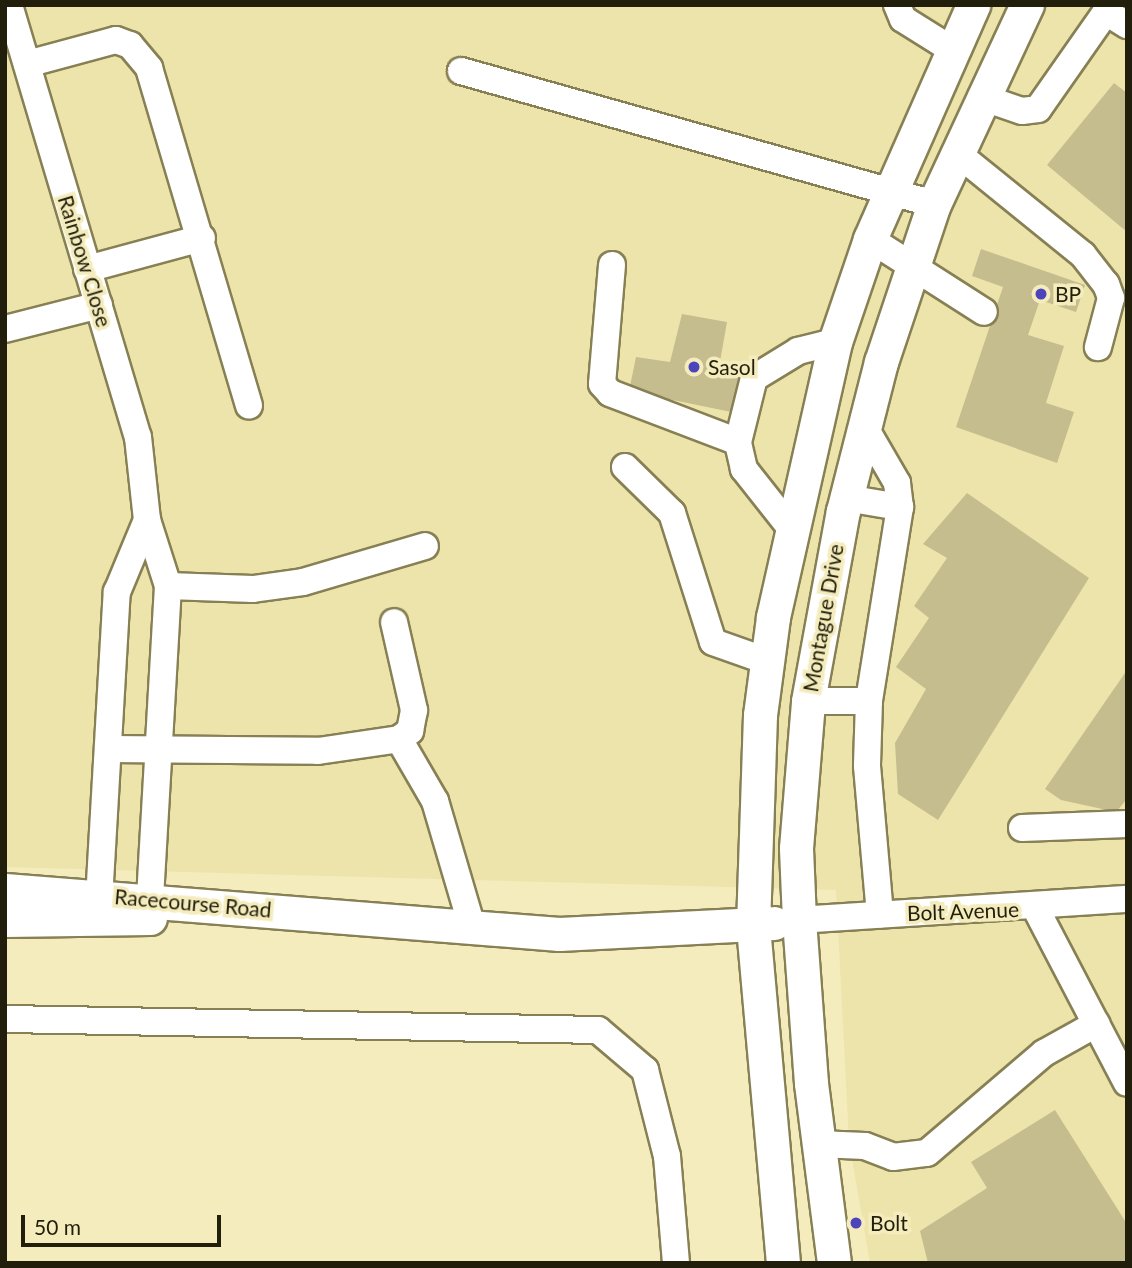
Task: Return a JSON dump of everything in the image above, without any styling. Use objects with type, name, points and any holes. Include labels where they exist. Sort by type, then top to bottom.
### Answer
[{"type":"main road","points":[[783,1263],[753,926],[767,662],[789,526],[835,342],[870,239],[972,5]]},
{"type":"main road","name":"Montague Drive","points":[[834,1263],[818,1144],[799,920],[796,848],[808,701],[846,498],[864,426],[912,269],[934,204],[981,97],[1027,5]]},
{"type":"main road","name":"Racecourse Road","points":[[5,890],[99,907]]},
{"type":"main road","name":"Racecourse Road","points":[[5,920],[99,907],[150,908],[381,920],[559,934],[753,926],[799,920]]},
{"type":"street","name":"Rainbow Close","points":[[9,5],[138,437],[147,520],[168,586],[150,908]]},
{"type":"street","points":[[897,5],[903,19],[951,49]]},
{"type":"street","points":[[981,97],[1022,111],[1038,109],[1109,14]]},
{"type":"street","points":[[27,64],[116,40],[130,45],[149,68],[202,238],[249,406]]},
{"type":"street","points":[[461,72],[934,204]]},
{"type":"street","points":[[957,153],[1083,256],[1106,284],[1111,298],[1098,347]]},
{"type":"street","points":[[87,269],[202,238]]},
{"type":"street","points":[[870,239],[912,269],[984,312]]},
{"type":"street","points":[[612,265],[602,384],[610,393],[738,443]]},
{"type":"street","points":[[5,330],[99,305]]},
{"type":"street","points":[[789,526],[744,469],[738,443],[760,369],[835,342]]},
{"type":"street","points":[[864,426],[893,474],[900,507],[869,701],[867,766],[880,914]]},
{"type":"street","points":[[625,467],[671,513],[713,642],[767,662]]},
{"type":"street","points":[[846,498],[900,507]]},
{"type":"street","name":"Rainbow Close","points":[[99,907],[117,592],[147,520]]},
{"type":"street","points":[[168,586],[253,589],[303,582],[425,546]]},
{"type":"street","points":[[109,749],[318,751],[399,738],[410,732],[414,710],[394,622]]},
{"type":"street","points":[[808,701],[869,701]]},
{"type":"street","points":[[399,738],[435,801],[472,927]]},
{"type":"street","points":[[1022,828],[1127,824]]},
{"type":"street","name":"Bolt Avenue","points":[[799,920],[880,914],[1036,909],[1127,899]]},
{"type":"street","points":[[1036,909],[1127,1083]]},
{"type":"street","points":[[5,1019],[598,1030],[633,1055],[654,1096],[672,1192],[676,1263]]},
{"type":"street","points":[[818,1144],[865,1146],[893,1157],[927,1153],[1044,1053],[1096,1024]]},
{"type":"shaded area","points":[[5,5],[1127,5],[1127,1263],[870,1263],[849,1142],[836,890],[5,867]]},
{"type":"building","points":[[1114,83],[1127,93],[1127,232],[1047,165]]},
{"type":"building","points":[[981,249],[1085,285],[1076,312],[1040,300],[1028,335],[1064,346],[1046,403],[1074,412],[1057,463],[956,427],[1003,287],[972,276]]},
{"type":"building","points":[[682,314],[727,322],[718,373],[749,379],[741,414],[629,391],[636,357],[670,362]]},
{"type":"building","points":[[967,493],[1089,578],[938,820],[898,794],[895,743],[926,689],[896,667],[929,618],[914,606],[947,558],[923,544]]},
{"type":"building","points":[[1127,670],[1127,799],[1116,812],[1061,800],[1045,789]]},
{"type":"building","points":[[1055,1110],[1127,1224],[1127,1263],[928,1263],[920,1231],[987,1188],[971,1162]]},
{"type":"place","name":"BP","points":[[1041,294]]},
{"type":"place","name":"Sasol","points":[[694,367]]},
{"type":"place","name":"Bolt","points":[[856,1223]]}]
